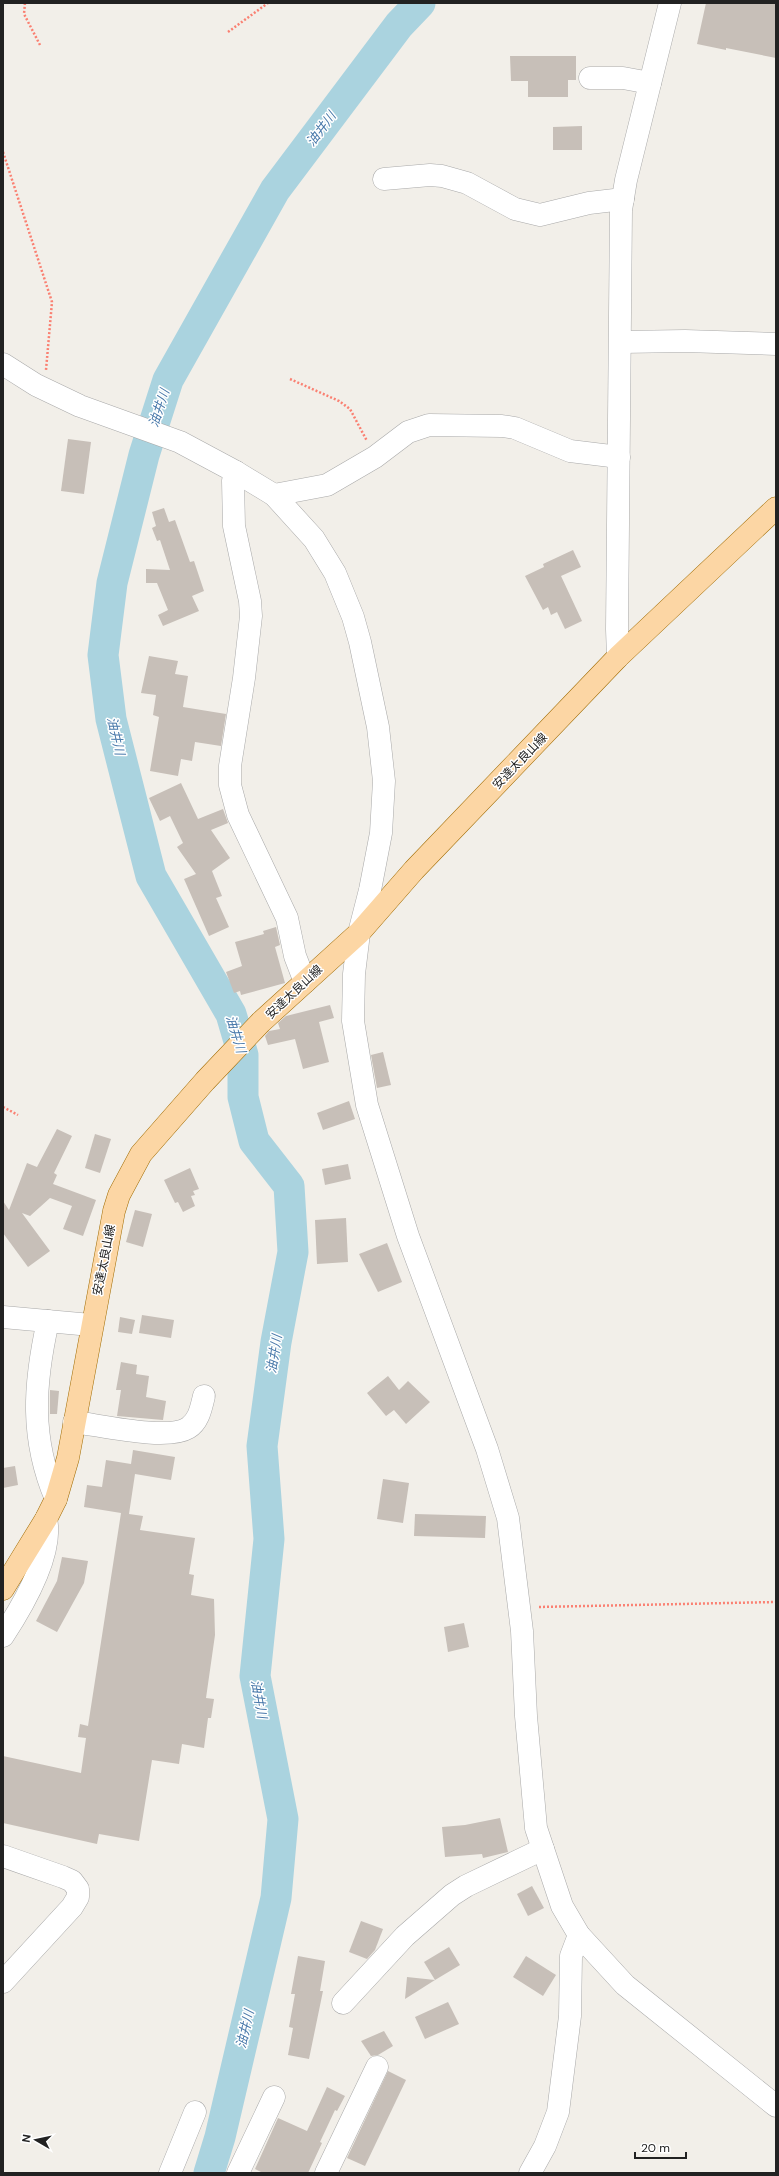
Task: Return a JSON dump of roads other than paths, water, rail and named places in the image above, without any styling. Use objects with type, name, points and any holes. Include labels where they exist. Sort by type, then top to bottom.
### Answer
[{"type":"main road","name":"安達太良山線","points":[[3,1588],[46,1519],[56,1498],[68,1458],[107,1239],[119,1195],[141,1154],[205,1081],[261,1022],[359,933],[414,870],[618,657],[776,508]]},
{"type":"street","points":[[618,657],[623,199],[670,3]]},
{"type":"street","points":[[590,78],[623,78],[650,82]]},
{"type":"street","points":[[384,179],[430,175],[442,176],[467,183],[516,209],[540,214],[589,203],[623,199]]},
{"type":"street","points":[[621,342],[685,341],[776,344]]},
{"type":"street","points":[[3,364],[43,389],[80,406],[180,442],[236,472],[274,495],[314,539],[335,573],[353,617],[378,727],[384,781],[381,833],[359,933],[354,974],[353,1021],[367,1105],[408,1236],[487,1449],[508,1518],[519,1607],[526,1716],[536,1820],[543,1849],[562,1906],[579,1935],[625,1985],[776,2106]]},
{"type":"street","points":[[274,495],[327,485],[375,457],[408,432],[429,425],[502,426],[515,428],[570,451],[620,457]]},
{"type":"street","points":[[236,472],[233,481],[234,526],[250,601],[251,616],[244,678],[230,766],[230,785],[238,815],[287,918],[295,956],[305,982]]},
{"type":"street","points":[[3,1317],[91,1325]]},
{"type":"street","points":[[48,1321],[38,1364],[36,1413],[40,1457],[56,1498]]},
{"type":"street","points":[[74,1422],[154,1434],[176,1433],[188,1428],[199,1416],[204,1396]]},
{"type":"street","points":[[3,1636],[26,1597],[41,1560],[48,1538],[46,1519]]},
{"type":"street","points":[[343,2003],[405,1936],[452,1896],[466,1886],[543,1849]]},
{"type":"street","points":[[3,1856],[63,1876],[72,1881],[78,1889],[78,1897],[72,1907],[3,1982]]},
{"type":"street","points":[[530,2173],[545,2146],[558,2112],[570,2016],[571,1956],[579,1935]]},
{"type":"street","points":[[326,2173],[377,2067]]},
{"type":"street","points":[[238,2173],[274,2097]]},
{"type":"street","points":[[170,2173],[195,2112]]},
{"type":"waterway","name":"油井川","points":[[209,2173],[220,2137],[276,1898],[283,1819],[255,1676],[269,1539],[262,1446],[276,1342],[293,1252],[289,1186],[254,1141],[243,1097],[243,1055],[231,1014],[151,876],[111,719],[103,655],[112,583],[144,455],[168,380],[275,190],[399,25],[420,3]]}]
